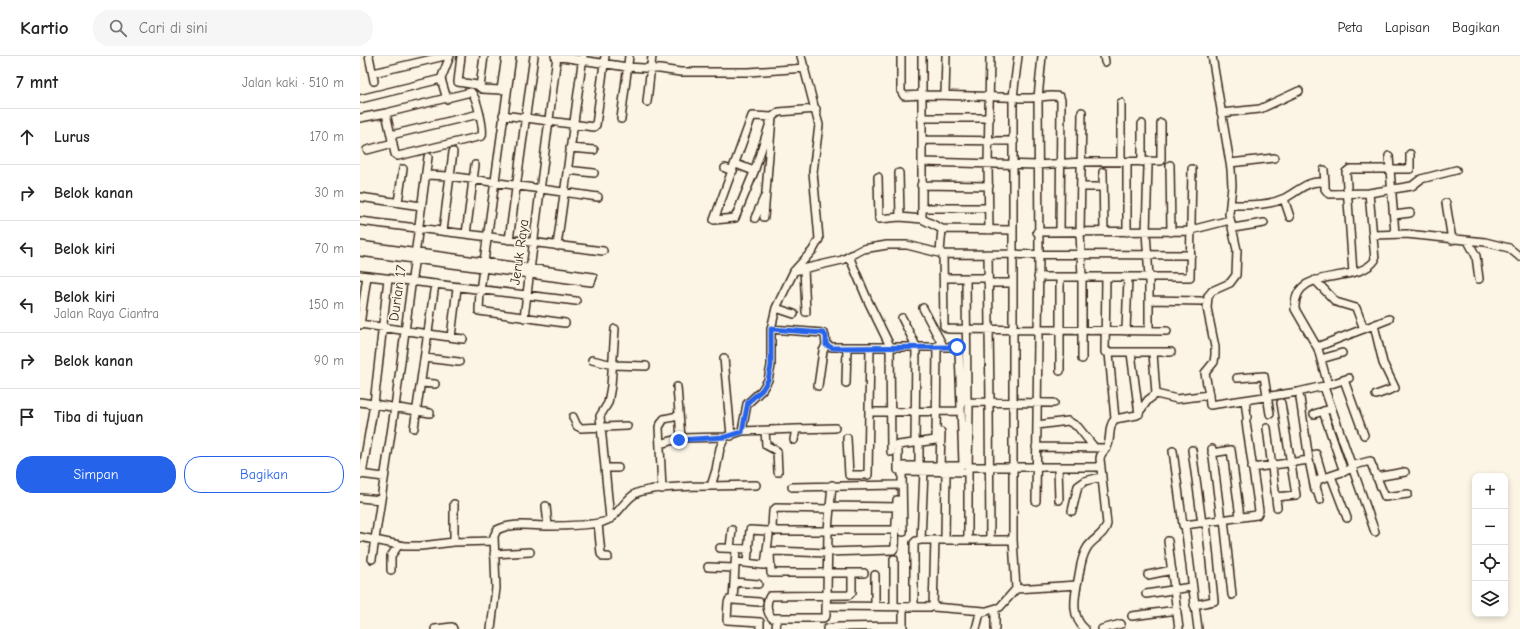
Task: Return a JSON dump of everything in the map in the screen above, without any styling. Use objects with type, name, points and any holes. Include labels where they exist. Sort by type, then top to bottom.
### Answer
[{"type":"street","points":[[369,56],[374,81]]},
{"type":"street","points":[[373,73],[445,56]]},
{"type":"street","points":[[447,99],[441,79],[450,56]]},
{"type":"street","points":[[461,56],[458,82],[501,90],[506,56]]},
{"type":"street","points":[[480,87],[484,56]]},
{"type":"street","points":[[512,56],[480,291],[480,312],[565,323]]},
{"type":"street","points":[[510,240],[534,56]]},
{"type":"street","points":[[556,56],[582,58],[605,64],[627,67],[680,72],[749,72],[805,68]]},
{"type":"street","name":"Jeruk Raya","points":[[524,318],[550,121],[556,56]]},
{"type":"street","points":[[503,115],[574,124],[592,128],[596,126],[605,56]]},
{"type":"street","points":[[621,119],[629,56]]},
{"type":"street","points":[[647,102],[652,56]]},
{"type":"street","points":[[742,432],[748,402],[762,390],[768,380],[771,366],[771,329],[776,308],[794,272],[813,250],[819,239],[813,172],[819,130],[816,109],[801,56]]},
{"type":"street","points":[[901,56],[902,93],[904,96],[990,95],[1038,98],[1055,96],[1061,99],[1060,232]]},
{"type":"street","points":[[922,56],[922,219]]},
{"type":"street","points":[[945,95],[946,56]]},
{"type":"street","points":[[989,230],[988,164],[990,141],[990,56]]},
{"type":"street","points":[[826,606],[875,605],[984,611],[994,610],[1002,605],[1016,589],[1014,540],[1013,401],[1013,97],[1018,56]]},
{"type":"street","points":[[1036,501],[1039,255],[1037,232],[1037,165],[1038,98],[1042,56]]},
{"type":"street","points":[[1212,56],[1220,113],[1230,163],[1232,186],[1230,220],[1233,228],[1237,261],[1235,278],[1230,283],[1212,291],[1207,302],[1215,347],[1215,360],[1205,374],[1210,405],[1326,386],[1347,379],[1364,435]]},
{"type":"street","points":[[557,246],[582,58]]},
{"type":"street","points":[[360,99],[441,79]]},
{"type":"street","points":[[1220,113],[1260,109],[1299,91]]},
{"type":"street","points":[[360,118],[472,93],[480,114],[483,132],[481,136],[398,156],[395,154],[386,113]]},
{"type":"street","points":[[1121,103],[1127,232]]},
{"type":"street","points":[[772,117],[752,116],[714,220],[735,218],[754,171],[772,117],[778,112],[816,109]]},
{"type":"street","points":[[1082,112],[1082,187],[1080,232],[1082,255],[1082,359]]},
{"type":"street","points":[[391,135],[480,114]]},
{"type":"street","points":[[764,217],[772,117]]},
{"type":"street","points":[[921,118],[990,118]]},
{"type":"street","points":[[922,162],[1037,165],[1082,162],[1145,164],[1161,161],[1161,123]]},
{"type":"street","points":[[1142,124],[1150,300],[1149,331]]},
{"type":"street","points":[[922,140],[1014,141]]},
{"type":"street","points":[[367,150],[393,143]]},
{"type":"street","points":[[570,148],[594,150]]},
{"type":"street","points":[[443,231],[453,152]]},
{"type":"street","points":[[1353,273],[1346,173],[1349,170],[1410,168],[1410,154]]},
{"type":"street","points":[[1390,156],[1395,234]]},
{"type":"street","name":"Durian 17","points":[[372,559],[395,407],[410,281],[419,228],[428,157]]},
{"type":"street","points":[[1230,163],[1274,158]]},
{"type":"street","points":[[1170,164],[1171,232]]},
{"type":"street","points":[[466,234],[475,165]]},
{"type":"street","points":[[725,168],[754,171],[768,175]]},
{"type":"street","points":[[398,202],[403,169]]},
{"type":"street","points":[[1038,277],[1190,277],[1192,169]]},
{"type":"street","points":[[567,170],[594,173]]},
{"type":"street","points":[[1324,170],[1325,189],[1329,194],[1369,193],[1412,186],[1421,179],[1456,170]]},
{"type":"street","points":[[1103,172],[1104,232]]},
{"type":"street","points":[[899,173],[900,217]]},
{"type":"street","points":[[426,175],[449,176],[598,197]]},
{"type":"street","points":[[878,177],[878,218],[900,217],[922,219],[942,229],[1013,230]]},
{"type":"street","points":[[1230,205],[1258,205],[1284,199],[1314,182],[1325,183]]},
{"type":"street","points":[[921,185],[989,186]]},
{"type":"street","points":[[1082,187],[1103,187]]},
{"type":"street","points":[[755,218],[766,192]]},
{"type":"street","points":[[1369,193],[1375,260],[1370,266],[1353,273],[1326,276],[1315,280],[1301,290],[1295,305],[1298,315],[1317,347],[1389,319]]},
{"type":"street","points":[[360,197],[421,206]]},
{"type":"street","points":[[1284,199],[1290,218]]},
{"type":"street","points":[[1446,203],[1452,240]]},
{"type":"street","points":[[922,208],[988,208]]},
{"type":"street","points":[[1394,215],[1410,213]]},
{"type":"street","points":[[360,220],[533,244],[603,251]]},
{"type":"street","points":[[1037,232],[1191,231],[1230,220]]},
{"type":"street","points":[[1233,228],[1264,223]]},
{"type":"street","points":[[942,229],[944,327],[948,330],[1167,331]]},
{"type":"street","points":[[1373,235],[1395,234],[1433,236],[1452,240],[1468,240],[1503,246],[1520,257]]},
{"type":"street","points":[[1468,240],[1476,256],[1479,279]]},
{"type":"street","points":[[794,272],[849,256],[863,249],[895,244],[907,245],[942,253],[1013,255],[1191,255]]},
{"type":"street","points":[[360,245],[415,255],[577,276]]},
{"type":"street","points":[[360,252],[415,255]]},
{"type":"street","points":[[988,254],[990,539]]},
{"type":"street","points":[[849,256],[890,346],[893,450],[898,466],[899,531],[892,550],[828,553],[775,551],[770,554],[772,573],[864,573]]},
{"type":"street","points":[[804,269],[806,312]]},
{"type":"street","points":[[463,339],[360,324],[363,276],[435,284],[480,291],[576,301]]},
{"type":"street","points":[[1106,276],[1104,350],[1109,353],[1171,352]]},
{"type":"street","points":[[1060,277],[1060,371]]},
{"type":"street","points":[[1126,331],[1128,277]]},
{"type":"street","points":[[944,278],[966,278],[1013,283]]},
{"type":"street","points":[[966,278],[966,400],[968,402],[990,403],[1013,401],[1054,403]]},
{"type":"street","points":[[384,477],[361,474],[374,404],[388,279]]},
{"type":"street","points":[[1315,280],[1336,302],[1356,308],[1364,329]]},
{"type":"street","points":[[414,428],[435,284]]},
{"type":"street","points":[[451,337],[457,288]]},
{"type":"street","points":[[1150,300],[1201,301]]},
{"type":"street","points":[[776,308],[794,314]]},
{"type":"street","points":[[893,450],[917,443],[935,441],[937,431],[940,346],[923,308]]},
{"type":"street","points":[[902,318],[916,346],[914,412],[921,469],[920,540]]},
{"type":"street","points":[[1374,325],[1383,363],[1395,388],[1376,395]]},
{"type":"street","points":[[610,519],[601,415],[608,403],[610,392],[615,329]]},
{"type":"street","points":[[771,329],[823,333],[826,336],[826,345],[823,351],[818,386]]},
{"type":"street","points":[[826,345],[833,348],[956,346],[959,349],[963,463],[960,466],[944,469]]},
{"type":"street","points":[[846,383],[847,347]]},
{"type":"street","points":[[847,438],[849,475],[868,475],[870,347]]},
{"type":"street","points":[[1318,349],[1332,408],[1375,532]]},
{"type":"street","points":[[1131,352],[1139,414]]},
{"type":"street","points":[[1109,353],[1115,419]]},
{"type":"street","points":[[1153,353],[1156,394]]},
{"type":"street","points":[[1321,360],[1342,353]]},
{"type":"street","points":[[425,358],[459,362]]},
{"type":"street","points":[[711,486],[720,448],[728,437],[724,358]]},
{"type":"street","points":[[592,360],[613,365],[646,366]]},
{"type":"street","points":[[1237,378],[1264,376],[1270,414]]},
{"type":"street","points":[[421,383],[435,384]]},
{"type":"street","points":[[677,387],[678,416],[681,438]]},
{"type":"street","points":[[1156,394],[1177,399],[1209,395]]},
{"type":"street","points":[[1085,629],[1076,617],[1077,585],[1085,550],[1091,542],[1104,532],[1107,526],[1100,455],[1107,448],[1111,423],[1115,419],[1139,414],[1147,401],[1156,394]]},
{"type":"street","points":[[1300,398],[1315,490]]},
{"type":"street","points":[[1185,525],[1257,515],[1259,511],[1252,468],[1245,400]]},
{"type":"street","points":[[360,402],[430,413]]},
{"type":"street","points":[[1276,497],[1296,495],[1292,462],[1281,403]]},
{"type":"street","points":[[968,539],[969,407]]},
{"type":"street","points":[[1314,414],[1332,408]]},
{"type":"street","points":[[869,412],[961,411]]},
{"type":"street","points":[[1323,411],[1344,472]]},
{"type":"street","points":[[662,489],[658,430],[660,423],[670,416],[678,416]]},
{"type":"street","points":[[573,417],[578,427],[627,426]]},
{"type":"street","points":[[1037,424],[1068,421],[1078,427],[1094,447]]},
{"type":"street","points":[[660,444],[681,438],[728,437],[742,432],[834,428]]},
{"type":"street","points":[[1266,428],[1273,465],[1278,507]]},
{"type":"street","points":[[794,440],[796,430]]},
{"type":"street","points":[[764,431],[766,444],[777,451],[778,472]]},
{"type":"street","points":[[937,431],[941,433],[944,469],[945,539]]},
{"type":"street","points":[[1036,447],[1107,448]]},
{"type":"street","points":[[1192,450],[1204,522],[1214,601],[1194,605]]},
{"type":"street","points":[[1232,595],[1223,520],[1212,451],[1231,450],[1240,517]]},
{"type":"street","points":[[1173,451],[1183,525],[1185,525],[1191,587],[1198,629]]},
{"type":"street","points":[[1316,454],[1323,478]]},
{"type":"street","points":[[1252,468],[1309,460]]},
{"type":"street","points":[[1320,500],[1316,484],[1318,480],[1344,472],[1352,467],[1370,461],[1385,497],[1408,494]]},
{"type":"street","points":[[898,466],[921,469]]},
{"type":"street","points":[[899,507],[902,474],[905,471],[921,469],[1101,467]]},
{"type":"street","points":[[605,468],[618,468]]},
{"type":"street","points":[[1058,468],[1059,500]]},
{"type":"street","points":[[1376,477],[1405,472]]},
{"type":"street","points":[[1331,476],[1347,518]]},
{"type":"street","points":[[1072,511],[1078,486],[1101,477]]},
{"type":"street","points":[[491,629],[495,597],[494,541],[495,531],[500,528],[517,525],[548,526],[598,523],[610,519],[634,494],[662,489],[756,485]]},
{"type":"street","points":[[792,487],[832,485],[898,485]]},
{"type":"street","points":[[832,485],[828,530],[827,596],[824,618],[772,618],[768,614],[767,607],[770,596],[827,596],[851,594],[852,573]]},
{"type":"street","points":[[360,498],[381,500]]},
{"type":"street","points":[[454,504],[454,542]]},
{"type":"street","points":[[546,506],[548,526]]},
{"type":"street","points":[[899,507],[776,508],[773,511],[772,527],[775,531],[899,531]]},
{"type":"street","points":[[598,523],[601,554],[604,557],[608,557]]},
{"type":"street","points":[[732,530],[735,565],[733,600]]},
{"type":"street","points":[[708,567],[747,563],[766,564],[769,535],[768,531],[750,530],[747,563]]},
{"type":"street","points":[[360,537],[374,539],[398,546],[494,541]]},
{"type":"street","points":[[914,607],[914,543],[916,541],[945,539],[1014,540]]},
{"type":"street","points":[[933,607],[935,540]]},
{"type":"street","points":[[1168,541],[1175,590],[1178,629]]},
{"type":"street","points":[[391,570],[390,556],[398,546]]},
{"type":"street","points":[[720,548],[748,549]]},
{"type":"street","points":[[494,554],[530,552]]},
{"type":"street","points":[[894,559],[894,606]]},
{"type":"street","points":[[1148,575],[1172,570]]},
{"type":"street","points":[[875,574],[875,605]]},
{"type":"street","points":[[734,582],[758,584]]},
{"type":"street","points":[[1016,589],[1077,585]]},
{"type":"street","points":[[1146,594],[1191,587]]},
{"type":"street","points":[[759,602],[728,601],[726,619],[735,625],[760,622],[760,629]]},
{"type":"street","points":[[826,629],[829,627],[903,628],[903,607]]},
{"type":"street","points":[[994,610],[995,629]]},
{"type":"street","points":[[1132,616],[1177,610]]},
{"type":"street","points":[[976,629],[979,614],[984,611]]},
{"type":"street","points":[[776,629],[777,618]]},
{"type":"street","points":[[1102,629],[1122,624]]},
{"type":"street","points":[[435,629],[452,627],[454,629]]},
{"type":"route","points":[[679,440],[681,438],[725,437],[742,432],[745,424],[748,402],[766,386],[768,380],[771,366],[771,329],[823,333],[826,336],[826,345],[833,348],[884,346],[957,347]]}]
